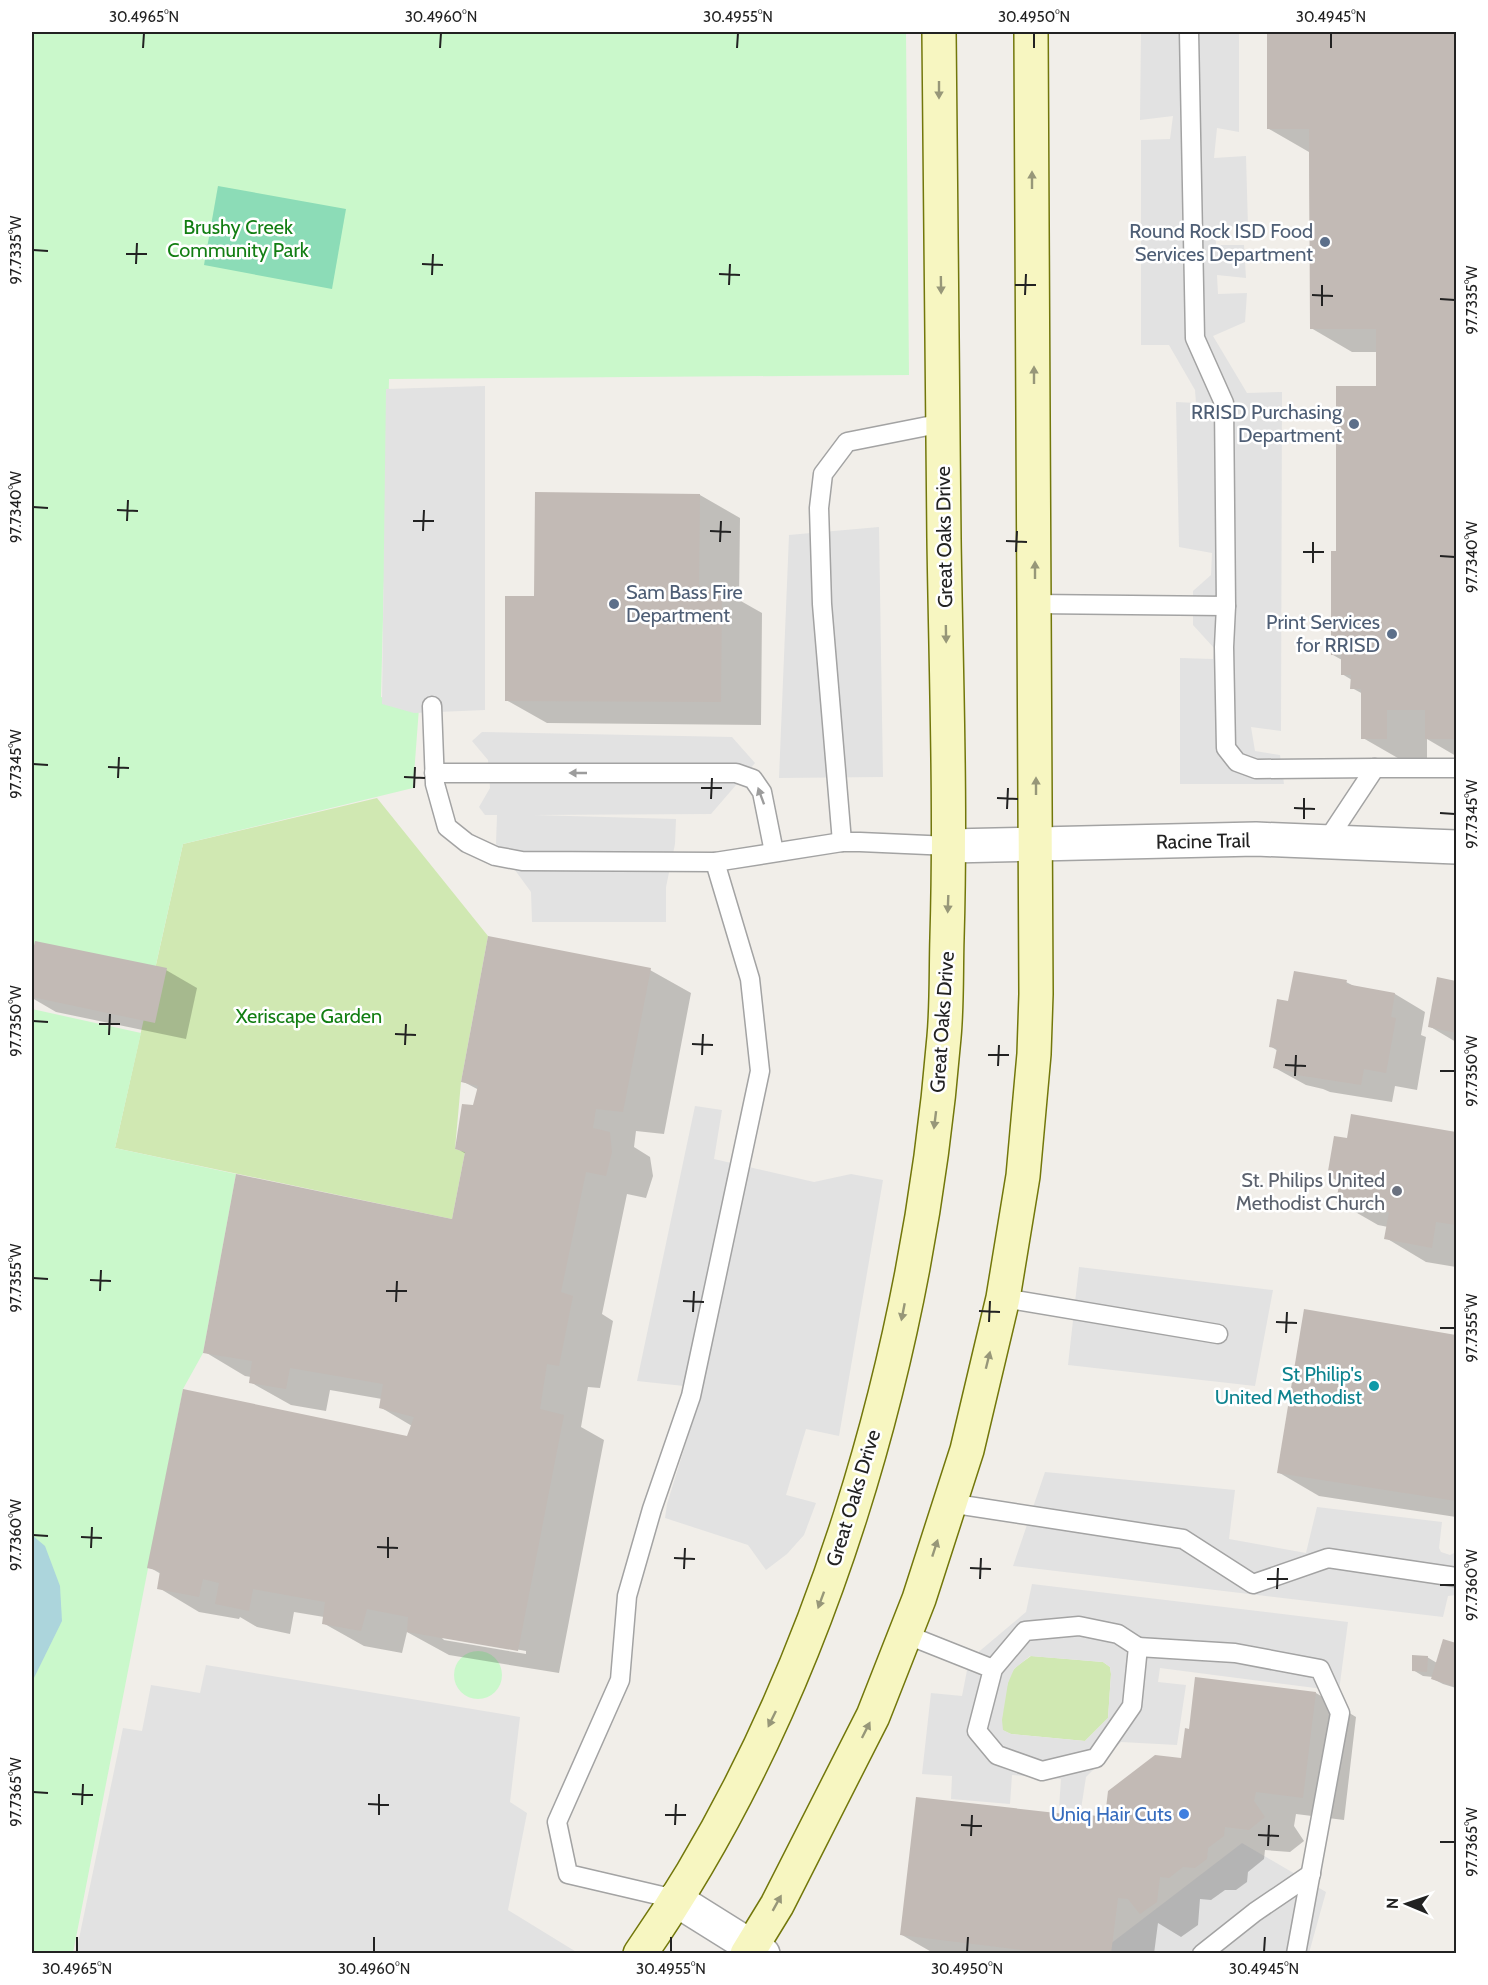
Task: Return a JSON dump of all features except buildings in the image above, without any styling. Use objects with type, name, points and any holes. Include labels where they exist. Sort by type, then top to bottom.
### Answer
[{"type":"street","name":"Great Oaks Drive","points":[[640,1953],[726,1815],[797,1666],[854,1506],[895,1354],[925,1200],[944,1035],[950,846],[939,32]]},
{"type":"street","points":[[675,1899],[754,1951],[873,1716],[919,1599],[967,1450],[1003,1298],[1023,1176],[1034,1054],[1036,994],[1031,32]]},
{"type":"street","name":"Racine Trail","points":[[950,846],[1256,839],[1456,848]]},
{"type":"lane","points":[[1189,32],[1195,338],[1224,404],[1226,748],[1238,762],[1256,768],[1456,768]]},
{"type":"lane","points":[[842,843],[822,604],[819,508],[823,474],[847,442],[943,423]]},
{"type":"lane","points":[[1035,604],[1226,606]]},
{"type":"lane","points":[[432,706],[435,784],[447,827],[467,843],[495,856],[522,861],[715,862],[842,843],[950,846]]},
{"type":"lane","points":[[1326,842],[1375,768]]},
{"type":"lane","points":[[434,773],[735,773],[753,779],[762,792],[774,852]]},
{"type":"lane","points":[[675,1899],[568,1874],[557,1822],[620,1680],[627,1596],[652,1509],[691,1396],[759,1071],[750,979],[715,862]]},
{"type":"lane","points":[[1003,1298],[1218,1334]]},
{"type":"lane","points":[[949,1503],[1183,1539],[1253,1584],[1328,1558],[1456,1577]]},
{"type":"lane","points":[[1138,1647],[1131,1706],[1096,1758],[1042,1771],[997,1755],[977,1731],[993,1669],[1026,1631],[1079,1626],[1118,1634],[1138,1647],[1235,1653],[1320,1669],[1340,1713],[1296,1953]]},
{"type":"lane","points":[[905,1634],[993,1669]]},
{"type":"lane","points":[[1202,1953],[1255,1912],[1311,1874]]},
{"type":"green space","name":"Brushy Creek Community Park","points":[[32,32],[906,32],[909,375],[389,379],[381,697],[419,708],[413,788],[183,844],[155,969],[32,947]]},
{"type":"green space","points":[[218,186],[346,209],[332,289],[204,265]]},
{"type":"green space","name":"Xeriscape Garden","points":[[377,798],[488,936],[461,1082],[455,1149],[465,1152],[452,1219],[115,1148],[183,844]]},
{"type":"green space","points":[[32,1009],[141,1033],[115,1148],[236,1174],[203,1353],[183,1389],[73,1953],[32,1954]]},
{"type":"green space","points":[[478,1651],[495,1658],[502,1675],[495,1692],[478,1699],[461,1692],[454,1675],[461,1658]]},
{"type":"green space","points":[[1031,1656],[1103,1662],[1110,1667],[1108,1718],[1085,1741],[1011,1734],[1002,1730],[1003,1707],[1009,1680],[1015,1668]]},
{"type":"shaded area","points":[[1141,32],[1239,32],[1239,132],[1217,128],[1214,158],[1246,156],[1248,227],[1215,226],[1216,245],[1244,245],[1246,278],[1217,275],[1218,294],[1247,293],[1245,322],[1213,336],[1247,393],[1282,392],[1281,731],[1251,727],[1255,751],[1280,755],[1284,784],[1180,784],[1180,658],[1213,659],[1214,648],[1193,625],[1193,591],[1211,575],[1212,553],[1179,547],[1176,402],[1196,403],[1195,390],[1169,345],[1141,345],[1141,140],[1170,139],[1173,116],[1140,120]]},
{"type":"shaded area","points":[[485,386],[485,710],[414,713],[382,704],[386,389]]},
{"type":"shaded area","points":[[879,527],[883,777],[779,778],[789,535]]},
{"type":"shaded area","points":[[482,732],[732,737],[755,763],[711,814],[534,815],[676,819],[675,844],[666,887],[666,922],[532,922],[531,892],[496,844],[497,815],[485,815],[479,807],[490,788],[488,760],[472,741]]},
{"type":"shaded area","points":[[695,1106],[722,1110],[714,1159],[814,1182],[851,1174],[883,1180],[839,1436],[806,1429],[786,1495],[816,1503],[804,1535],[787,1554],[766,1570],[748,1545],[665,1518],[667,1504],[703,1388],[637,1381]]},
{"type":"shaded area","points":[[1079,1267],[1273,1290],[1255,1386],[1068,1365]]},
{"type":"shaded area","points":[[1045,1472],[1235,1490],[1229,1539],[1306,1553],[1317,1507],[1442,1522],[1439,1548],[1441,1552],[1450,1555],[1456,1552],[1456,1595],[1448,1596],[1443,1617],[1013,1566]]},
{"type":"shaded area","points":[[1032,1584],[1348,1622],[1339,1691],[1160,1668],[1158,1682],[1186,1685],[1177,1745],[1121,1742],[1086,1777],[1081,1809],[1059,1808],[1061,1779],[1012,1775],[1010,1804],[951,1799],[952,1776],[922,1774],[931,1693],[962,1696],[969,1660],[1026,1612]],"holes":[[[1030,1656],[1103,1662],[1110,1667],[1111,1674],[1108,1718],[1085,1741],[1011,1734],[1003,1730],[1002,1720],[1008,1683],[1014,1669]]]},
{"type":"shaded area","points":[[206,1665],[520,1717],[510,1802],[527,1813],[508,1910],[578,1953],[76,1953],[123,1728],[142,1731],[151,1685],[200,1693]]},
{"type":"shaded area","points":[[1242,1843],[1326,1892],[1309,1953],[1097,1954]]},
{"type":"water","points":[[32,1535],[45,1546],[60,1586],[62,1621],[32,1682]]},
{"type":"place","name":"Round Rock ISD Food Services Department","points":[[1325,242]]},
{"type":"place","name":"RRISD Purchasing Department","points":[[1354,424]]},
{"type":"place","name":"Sam Bass Fire Department","points":[[614,604]]},
{"type":"place","name":"Print Services for RRISD","points":[[1392,634]]},
{"type":"place","name":"St. Philips United Methodist Church","points":[[1397,1191]]},
{"type":"place","name":"St Philip's United Methodist","points":[[1374,1386]]},
{"type":"place","name":"Uniq Hair Cuts","points":[[1184,1814]]}]
